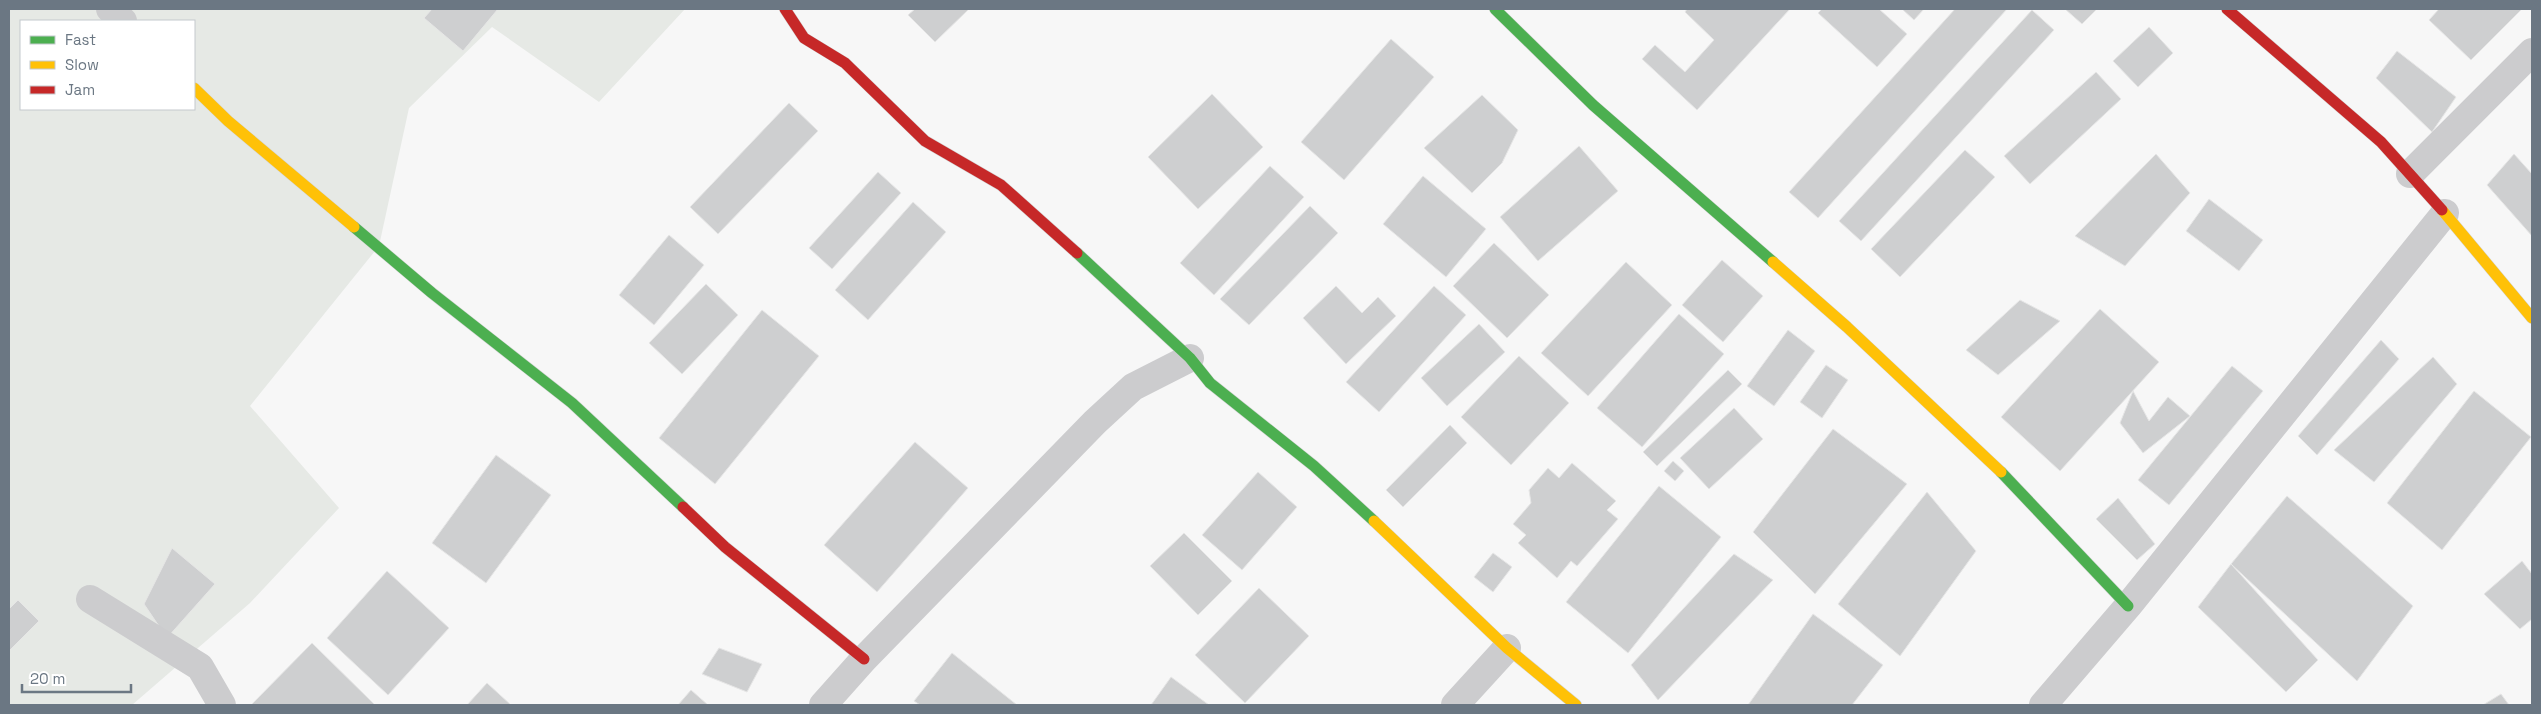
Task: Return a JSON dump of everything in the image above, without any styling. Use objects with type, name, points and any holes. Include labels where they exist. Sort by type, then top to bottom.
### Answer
[{"type":"street","points":[[110,9],[122,20]]},
{"type":"street","points":[[785,9],[804,38],[845,63],[925,141],[1001,185],[1073,248],[1190,358],[1210,384],[1314,466],[1426,569],[1508,648],[1576,705]]},
{"type":"street","points":[[1495,9],[1593,105],[1846,327],[1983,453],[2128,606]]},
{"type":"street","points":[[2227,9],[2381,142],[2444,213],[2532,318]]},
{"type":"street","points":[[2410,174],[2532,52]]},
{"type":"street","points":[[195,89],[228,120],[432,293],[572,403],[725,547],[864,659]]},
{"type":"street","points":[[2043,705],[2128,606],[2444,213]]},
{"type":"street","points":[[823,705],[864,659],[1095,422],[1133,387],[1190,358]]},
{"type":"street","points":[[90,599],[200,667],[222,705]]},
{"type":"street","points":[[1455,705],[1508,648]]},
{"type":"shaded area","points":[[9,9],[685,9],[599,102],[492,27],[409,108],[379,246],[250,406],[339,508],[250,603],[132,705],[9,705]]},
{"type":"building","points":[[432,9],[498,9],[463,51],[424,18]]},
{"type":"building","points":[[915,9],[969,9],[935,42],[908,15]]},
{"type":"building","points":[[1687,9],[1790,9],[1697,110],[1642,59],[1655,45],[1685,72],[1714,40],[1685,12]]},
{"type":"building","points":[[1822,9],[1879,9],[1907,34],[1877,67],[1818,13]]},
{"type":"building","points":[[1902,9],[1924,9],[1914,20]]},
{"type":"building","points":[[1955,9],[2007,9],[1818,218],[1789,192]]},
{"type":"building","points":[[2065,9],[2097,9],[2082,24]]},
{"type":"building","points":[[2439,9],[2522,9],[2471,60],[2429,20]]},
{"type":"building","points":[[2032,10],[2054,30],[1861,241],[1839,221]]},
{"type":"building","points":[[2149,27],[2173,53],[2138,87],[2113,61]]},
{"type":"building","points":[[1391,39],[1434,77],[1344,180],[1301,142]]},
{"type":"building","points":[[2397,51],[2456,97],[2432,132],[2376,78]]},
{"type":"building","points":[[2096,72],[2121,99],[2030,184],[2004,156]]},
{"type":"building","points":[[1212,94],[1263,147],[1198,209],[1148,157]]},
{"type":"building","points":[[1482,95],[1518,130],[1502,163],[1472,193],[1424,148]]},
{"type":"building","points":[[789,103],[818,131],[718,234],[690,207]]},
{"type":"building","points":[[1579,146],[1618,191],[1538,261],[1500,217]]},
{"type":"building","points":[[1965,150],[1995,177],[1900,277],[1871,249]]},
{"type":"building","points":[[2156,154],[2190,193],[2125,266],[2075,236]]},
{"type":"building","points":[[2514,154],[2532,174],[2532,236],[2487,185]]},
{"type":"building","points":[[1270,166],[1304,197],[1214,295],[1180,263]]},
{"type":"building","points":[[878,172],[901,193],[832,269],[809,248]]},
{"type":"building","points":[[1423,176],[1486,229],[1446,277],[1383,224]]},
{"type":"building","points":[[2209,199],[2263,240],[2239,271],[2186,231]]},
{"type":"building","points":[[913,202],[946,232],[868,320],[835,290]]},
{"type":"building","points":[[1310,206],[1338,233],[1249,325],[1220,299]]},
{"type":"building","points":[[669,235],[704,265],[654,325],[619,295]]},
{"type":"building","points":[[1494,243],[1549,295],[1507,338],[1453,286]]},
{"type":"building","points":[[1722,260],[1763,296],[1723,342],[1682,305]]},
{"type":"building","points":[[1626,262],[1672,305],[1588,396],[1541,353]]},
{"type":"building","points":[[706,284],[738,315],[682,374],[649,343]]},
{"type":"building","points":[[1336,286],[1362,313],[1378,297],[1396,316],[1346,364],[1303,318]]},
{"type":"building","points":[[1434,286],[1466,315],[1379,412],[1346,382]]},
{"type":"building","points":[[2020,300],[2060,321],[1998,375],[1966,350]]},
{"type":"building","points":[[2100,309],[2159,362],[2060,471],[2001,417]]},
{"type":"building","points":[[762,310],[819,356],[715,484],[659,438]]},
{"type":"building","points":[[1679,314],[1724,354],[1642,447],[1597,408]]},
{"type":"building","points":[[1479,324],[1505,352],[1447,406],[1421,378]]},
{"type":"building","points":[[1788,330],[1815,351],[1774,406],[1747,386]]},
{"type":"building","points":[[2381,340],[2399,359],[2317,455],[2298,436]]},
{"type":"building","points":[[1519,356],[1569,403],[1511,465],[1461,417]]},
{"type":"building","points":[[2433,357],[2457,384],[2374,482],[2334,450]]},
{"type":"building","points":[[1826,365],[1848,380],[1822,418],[1800,402]]},
{"type":"building","points":[[2232,366],[2263,391],[2169,505],[2138,480]]},
{"type":"building","points":[[1728,370],[1742,384],[1657,466],[1643,452]]},
{"type":"building","points":[[2133,391],[2149,421],[2168,397],[2190,416],[2143,453],[2120,423]]},
{"type":"building","points":[[2474,391],[2531,437],[2442,550],[2387,503]]},
{"type":"building","points":[[1734,408],[1763,439],[1709,489],[1680,458]]},
{"type":"building","points":[[1450,425],[1467,443],[1403,507],[1386,490]]},
{"type":"building","points":[[1833,429],[1907,484],[1815,594],[1753,532]]},
{"type":"building","points":[[915,442],[968,488],[877,592],[824,545]]},
{"type":"building","points":[[496,455],[551,495],[486,583],[432,543]]},
{"type":"building","points":[[1673,461],[1684,471],[1675,481],[1664,471]]},
{"type":"building","points":[[1572,463],[1616,501],[1607,510],[1618,519],[1577,566],[1571,561],[1557,578],[1518,543],[1526,535],[1513,524],[1531,503],[1529,490],[1548,468],[1559,478]]},
{"type":"building","points":[[1258,472],[1297,507],[1242,570],[1202,535]]},
{"type":"building","points":[[1659,486],[1721,537],[1628,653],[1566,602]]},
{"type":"building","points":[[1927,492],[1976,551],[1900,656],[1838,604]]},
{"type":"building","points":[[2287,496],[2413,606],[2357,681],[2231,564]]},
{"type":"building","points":[[2118,498],[2155,544],[2137,560],[2096,519]]},
{"type":"building","points":[[1184,533],[1232,581],[1198,615],[1150,566]]},
{"type":"building","points":[[172,548],[215,584],[167,638],[144,604]]},
{"type":"building","points":[[1493,553],[1512,567],[1493,592],[1474,577]]},
{"type":"building","points":[[1734,554],[1773,580],[1658,700],[1631,665]]},
{"type":"building","points":[[2522,561],[2532,574],[2532,619],[2520,629],[2484,594]]},
{"type":"building","points":[[2231,564],[2318,660],[2286,692],[2198,607]]},
{"type":"building","points":[[387,571],[449,628],[388,695],[327,638]]},
{"type":"building","points":[[1259,588],[1309,636],[1245,703],[1195,655]]},
{"type":"building","points":[[18,600],[39,621],[9,651],[9,609]]},
{"type":"building","points":[[1813,614],[1883,665],[1852,705],[1748,705]]},
{"type":"building","points":[[312,643],[375,705],[251,705]]},
{"type":"building","points":[[719,648],[762,664],[747,692],[702,674]]},
{"type":"building","points":[[952,653],[1017,705],[920,705],[914,701]]},
{"type":"building","points":[[1171,677],[1209,705],[1151,705]]},
{"type":"building","points":[[487,683],[511,705],[467,705]]},
{"type":"building","points":[[691,690],[708,705],[678,705]]},
{"type":"building","points":[[2501,694],[2509,705],[2483,705]]},
{"type":"traffic: fast","points":[[1495,9],[1593,105],[1773,262]]},
{"type":"traffic: fast","points":[[354,227],[432,293],[572,403],[683,507]]},
{"type":"traffic: fast","points":[[1077,253],[1190,358],[1210,383],[1314,466],[1374,521]]},
{"type":"traffic: fast","points":[[2001,472],[2128,606]]},
{"type":"traffic: slow","points":[[195,89],[228,121],[354,227]]},
{"type":"traffic: slow","points":[[2442,210],[2532,318]]},
{"type":"traffic: slow","points":[[1773,262],[1847,327],[2001,472]]},
{"type":"traffic: slow","points":[[1374,521],[1507,648],[1576,705]]},
{"type":"traffic: jam","points":[[785,9],[804,38],[845,63],[925,141],[1001,185],[1077,253]]},
{"type":"traffic: jam","points":[[2227,9],[2381,142],[2442,210]]},
{"type":"traffic: jam","points":[[683,507],[725,547],[864,659]]}]
